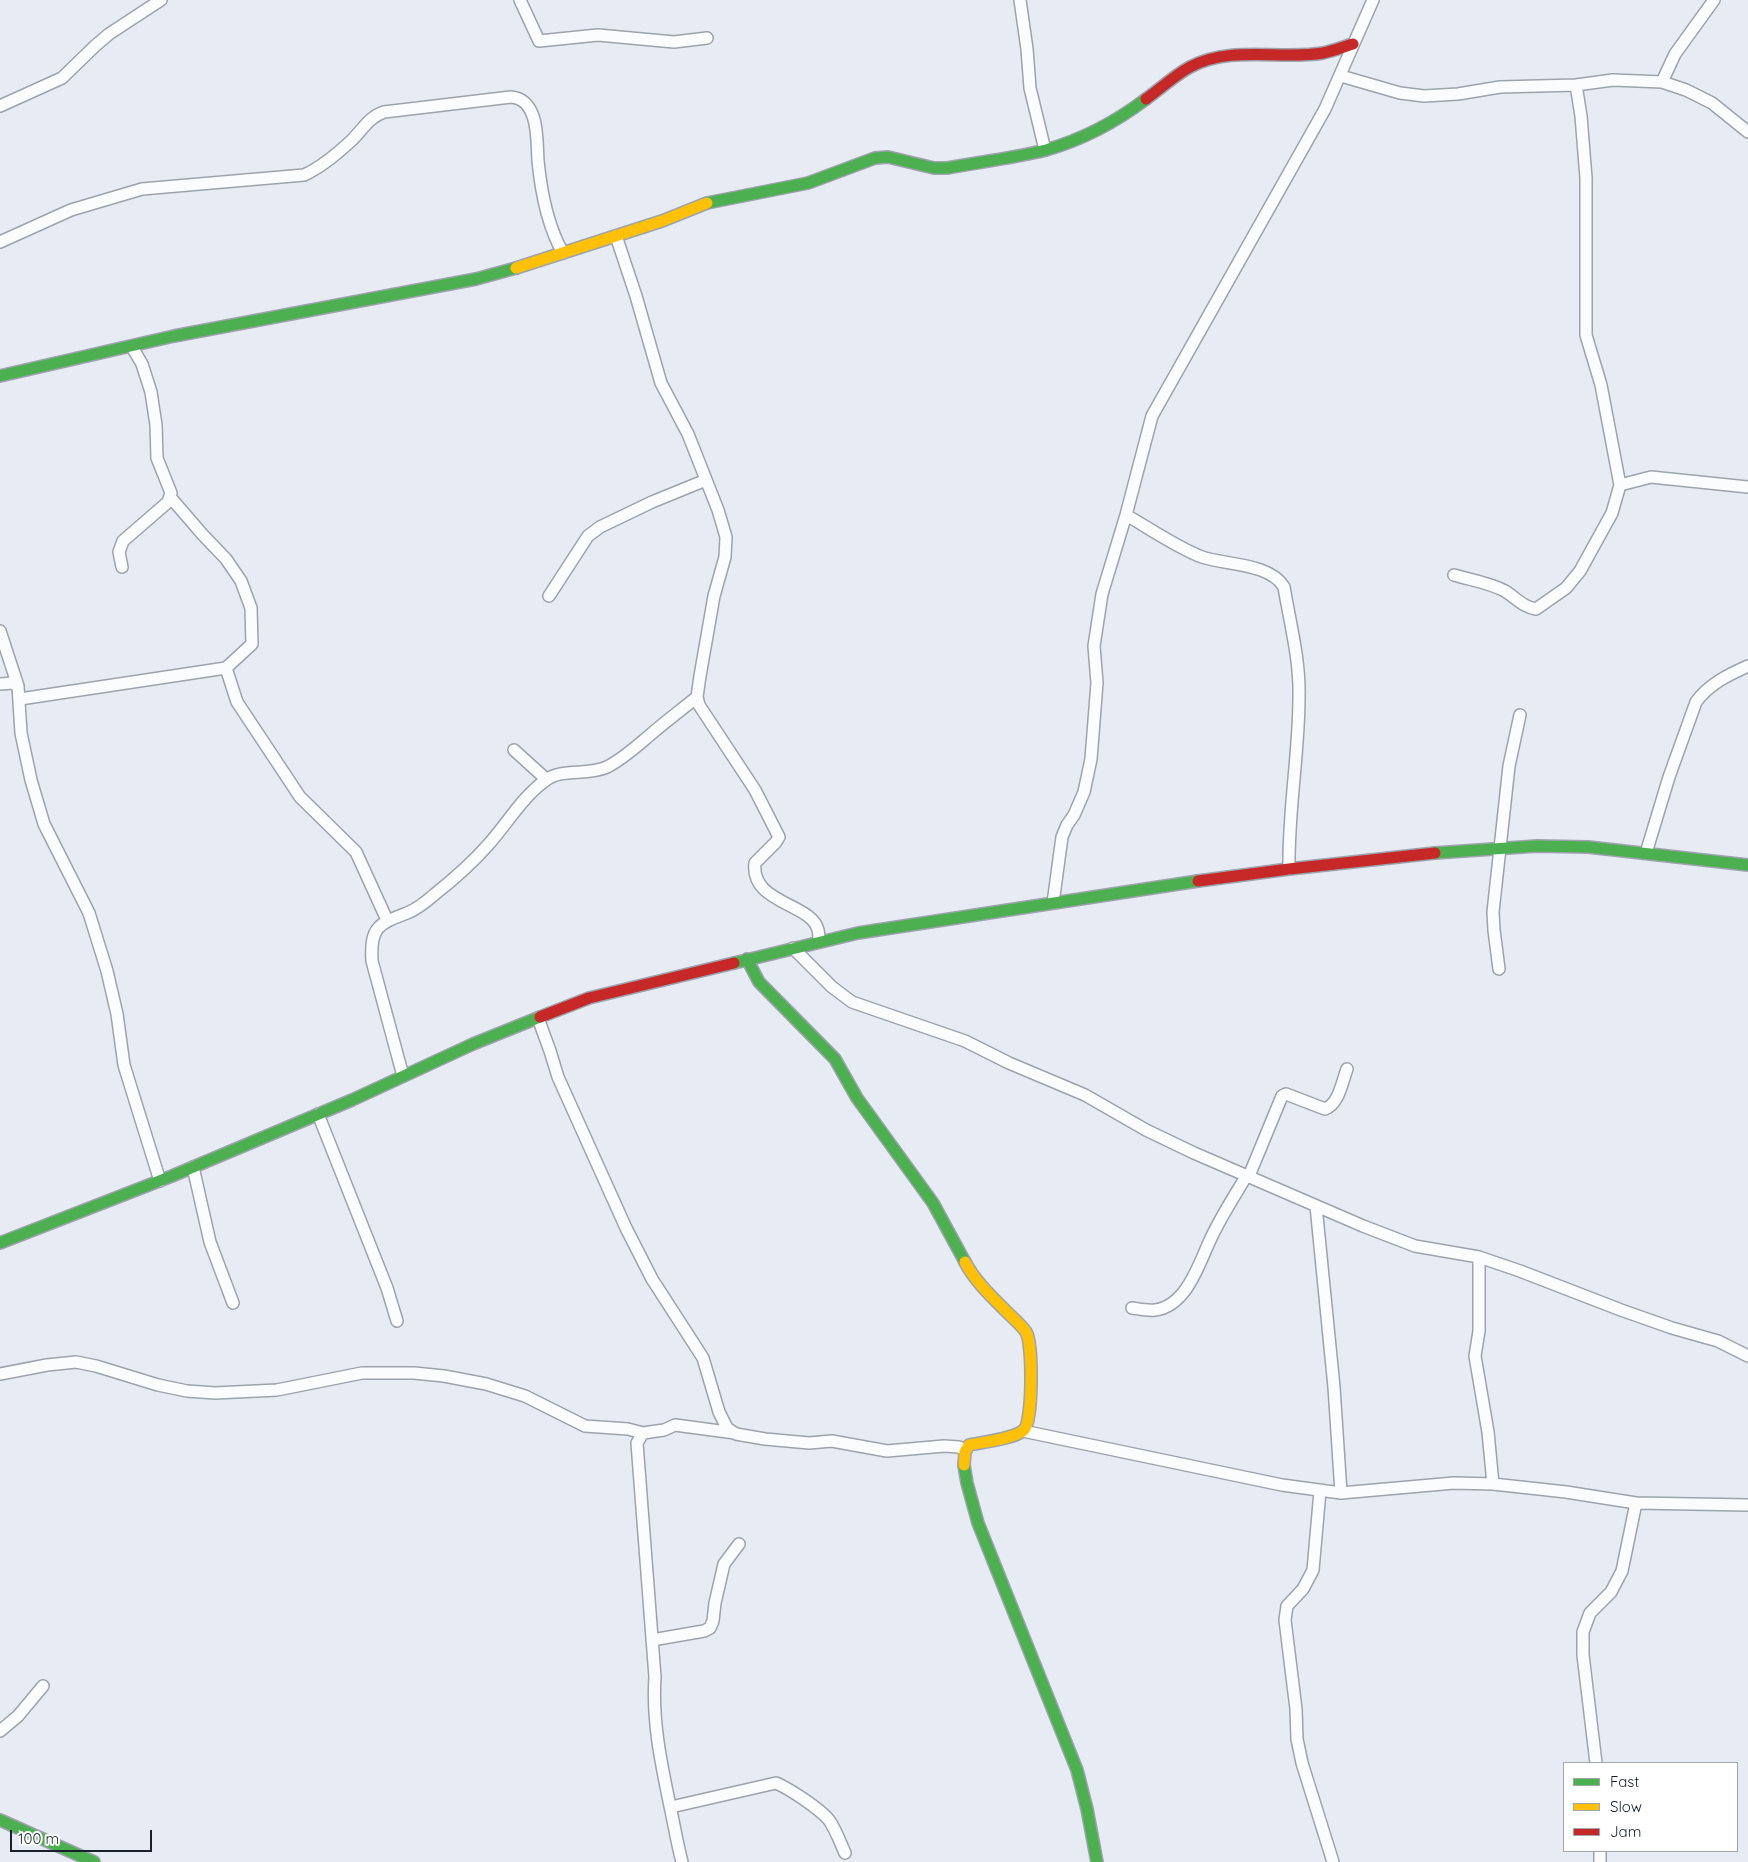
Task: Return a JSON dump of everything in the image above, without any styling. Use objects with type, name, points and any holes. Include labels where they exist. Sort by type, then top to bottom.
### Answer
[{"type":"street","points":[[0,106],[62,78],[109,34],[161,0]]},
{"type":"street","points":[[520,0],[539,40],[598,34],[674,42],[707,38]]},
{"type":"street","points":[[1020,0],[1030,88],[1045,150]]},
{"type":"street","points":[[1053,903],[1062,837],[1084,792],[1091,759],[1097,683],[1094,646],[1102,594],[1126,515],[1152,416],[1321,118],[1373,0]]},
{"type":"street","points":[[1662,82],[1675,54],[1714,0]]},
{"type":"street","points":[[0,376],[216,328],[476,279],[662,221],[702,204],[808,183],[875,158],[888,157],[934,168],[947,168],[1045,150],[1073,141],[1114,120],[1143,102],[1190,66],[1215,58],[1252,54],[1324,53],[1353,44]]},
{"type":"street","points":[[1341,76],[1400,93],[1424,96],[1458,94],[1500,87],[1576,85],[1613,80],[1662,82],[1686,90],[1712,103],[1748,132]]},
{"type":"street","points":[[1454,576],[1506,591],[1528,608],[1536,609],[1566,588],[1580,571],[1612,512],[1620,485],[1601,385],[1586,335],[1586,178],[1581,116],[1576,85]]},
{"type":"street","points":[[0,242],[71,210],[142,189],[304,175],[316,170],[325,163],[353,138],[366,122],[375,115],[384,112],[518,97],[524,101],[532,115],[537,132],[539,163],[548,211],[557,244],[563,253]]},
{"type":"street","points":[[616,236],[636,296],[661,383],[688,434],[718,510],[726,537],[725,557],[714,596],[697,697],[703,714],[755,790],[779,837],[755,863],[755,878],[769,893],[810,918],[818,930],[819,942]]},
{"type":"street","points":[[20,699],[226,668],[252,644],[251,608],[241,581],[226,559],[171,498],[170,489],[156,458],[156,425],[151,392],[142,364],[132,347]]},
{"type":"street","points":[[1620,485],[1651,477],[1748,487]]},
{"type":"street","points":[[549,596],[588,536],[600,527],[635,509],[706,480]]},
{"type":"street","points":[[122,567],[120,552],[123,540],[171,498]]},
{"type":"street","points":[[1126,515],[1202,557],[1236,564],[1272,575],[1280,579],[1284,586],[1294,640],[1299,696],[1290,819],[1289,869]]},
{"type":"street","points":[[0,631],[18,686],[22,733],[31,780],[44,824],[89,913],[107,971],[117,1014],[124,1064],[160,1181]]},
{"type":"street","points":[[1646,853],[1669,777],[1696,702],[1702,694],[1717,682],[1748,666]]},
{"type":"street","points":[[226,668],[238,702],[300,797],[356,852],[387,920]]},
{"type":"street","points":[[0,684],[18,686]]},
{"type":"street","points":[[403,1076],[372,961],[371,945],[373,936],[379,927],[387,920],[408,912],[425,902],[458,875],[546,779],[567,773],[591,773],[614,763],[697,697]]},
{"type":"street","points":[[1498,969],[1494,912],[1509,766],[1520,714]]},
{"type":"street","points":[[514,750],[546,779]]},
{"type":"street","points":[[0,1243],[160,1181],[318,1114],[473,1044],[589,998],[858,933],[1289,869],[1501,848],[1537,846],[1588,847],[1748,865]]},
{"type":"street","points":[[793,948],[832,987],[852,1002],[965,1041],[1009,1063],[1085,1095],[1146,1130],[1194,1153],[1316,1206],[1415,1246],[1478,1257],[1672,1328],[1718,1341],[1748,1356]]},
{"type":"street","points":[[747,959],[759,982],[835,1059],[857,1098],[932,1203],[967,1266],[983,1287],[1026,1332],[1030,1342],[1031,1379],[1028,1425],[1016,1435],[974,1443],[965,1450],[967,1483],[978,1523],[1077,1770],[1098,1862]]},
{"type":"street","points":[[538,1018],[558,1077],[626,1228],[652,1279],[703,1358],[722,1420],[727,1428],[736,1434]]},
{"type":"street","points":[[1132,1308],[1156,1310],[1170,1304],[1188,1288],[1212,1235],[1248,1175],[1282,1096],[1286,1094],[1325,1108],[1330,1107],[1348,1069]]},
{"type":"street","points":[[318,1114],[387,1288],[398,1321]]},
{"type":"street","points":[[193,1167],[210,1242],[233,1303]]},
{"type":"street","points":[[1316,1206],[1335,1397],[1341,1493]]},
{"type":"street","points":[[1478,1257],[1479,1331],[1475,1356],[1488,1432],[1494,1484]]},
{"type":"street","points":[[0,1374],[47,1365],[76,1362],[96,1366],[158,1385],[187,1391],[215,1393],[277,1390],[362,1373],[414,1373],[444,1376],[486,1384],[525,1396],[585,1426],[628,1429],[643,1433],[664,1430],[675,1425],[765,1439],[809,1443],[832,1442],[887,1451],[944,1446],[959,1447],[965,1450]]},
{"type":"street","points":[[708,1429],[715,1410],[715,1400]]},
{"type":"street","points":[[1023,1431],[1282,1485],[1320,1491],[1358,1493],[1454,1483],[1494,1484],[1566,1492],[1636,1503],[1748,1506]]},
{"type":"street","points":[[643,1433],[637,1443],[655,1677],[654,1722],[682,1862]]},
{"type":"street","points":[[1320,1491],[1313,1570],[1303,1590],[1287,1606],[1284,1620],[1296,1709],[1297,1739],[1302,1763],[1334,1862]]},
{"type":"street","points":[[1596,1762],[1583,1655],[1583,1632],[1590,1613],[1611,1592],[1622,1572],[1636,1503]]},
{"type":"street","points":[[652,1640],[704,1631],[710,1628],[724,1564],[739,1544]]},
{"type":"street","points":[[0,1731],[18,1716],[43,1686]]},
{"type":"street","points":[[670,1807],[776,1783],[786,1788],[828,1819],[845,1853]]},
{"type":"street","points":[[0,1820],[94,1862]]},
{"type":"traffic: fast","points":[[707,203],[808,183],[875,158],[888,157],[934,168],[947,168],[1046,150],[1098,129],[1146,99]]},
{"type":"traffic: fast","points":[[0,376],[174,336],[476,279],[516,268]]},
{"type":"traffic: fast","points":[[1435,853],[1537,846],[1588,847],[1748,865]]},
{"type":"traffic: fast","points":[[734,963],[858,933],[1198,881]]},
{"type":"traffic: fast","points":[[747,959],[759,982],[835,1059],[857,1098],[933,1203],[965,1262]]},
{"type":"traffic: fast","points":[[0,1243],[172,1176],[352,1100],[473,1044],[540,1017]]},
{"type":"traffic: fast","points":[[964,1465],[978,1523],[1077,1770],[1097,1862]]},
{"type":"traffic: fast","points":[[0,1820],[94,1862]]},
{"type":"traffic: slow","points":[[516,268],[662,221],[707,203]]},
{"type":"traffic: slow","points":[[964,1465],[965,1452],[969,1445],[1006,1438],[1024,1430],[1029,1412],[1031,1382],[1030,1351],[1026,1332],[980,1284],[965,1262]]},
{"type":"traffic: jam","points":[[1146,99],[1184,70],[1206,60],[1239,55],[1307,55],[1323,53],[1353,44]]},
{"type":"traffic: jam","points":[[1198,881],[1435,853]]},
{"type":"traffic: jam","points":[[540,1017],[589,998],[734,963]]}]
